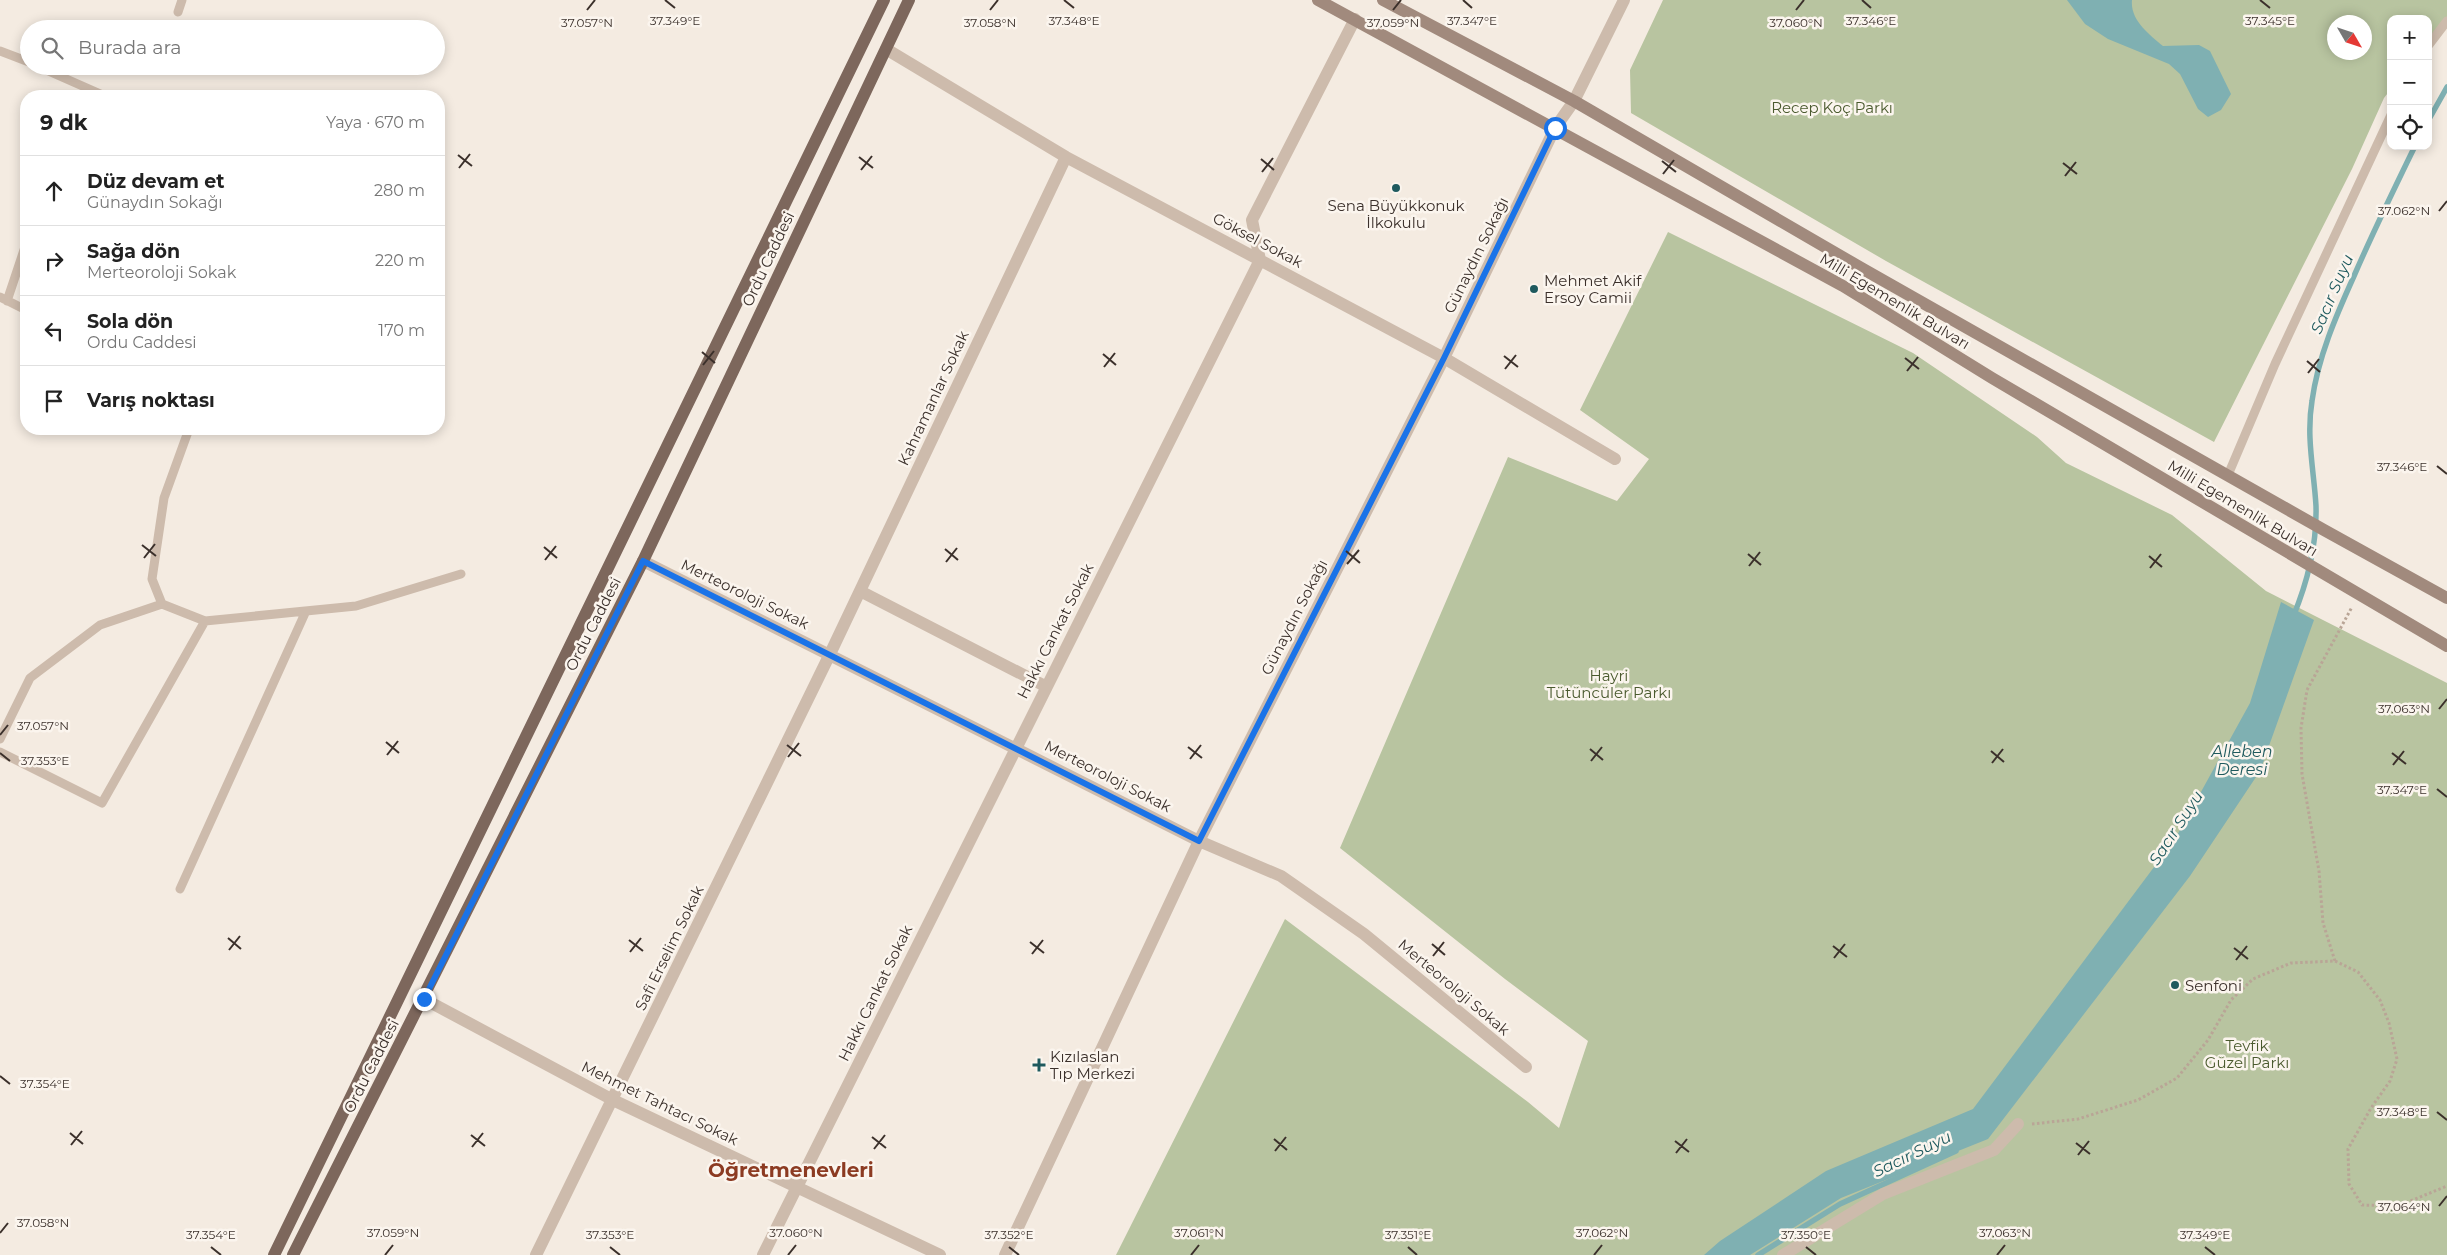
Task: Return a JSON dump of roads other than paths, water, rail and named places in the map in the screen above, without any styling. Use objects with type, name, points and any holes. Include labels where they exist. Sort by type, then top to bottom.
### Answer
[{"type":"main road","name":"Ordu Caddesi","points":[[274,1255],[884,0]]},
{"type":"main road","name":"Ordu Caddesi","points":[[293,1255],[424,999],[643,561],[909,0]]},
{"type":"main road","name":"Milli Egemenlik Bulvarı","points":[[1318,0],[1843,286],[1992,378],[2357,595],[2447,646]]},
{"type":"main road","name":"Milli Egemenlik Bulvarı","points":[[1383,0],[1574,101],[1863,269],[2447,598]]},
{"type":"street","name":"Günaydın Sokağı","points":[[1005,1255],[1199,841],[1444,358],[1555,128],[1574,101],[1624,0]]},
{"type":"street","points":[[1260,260],[1252,220],[1355,19]]},
{"type":"street","name":"Göksel Sokak","points":[[886,49],[1066,157],[1444,358],[1615,459]]},
{"type":"street","name":"Kahramanlar Sokak","points":[[830,654],[1066,157]]},
{"type":"street","name":"Hakkı Cankat Sokak","points":[[763,1255],[1045,686],[1260,260]]},
{"type":"street","name":"Merteoroloji Sokak","points":[[643,561],[1199,841],[1281,876],[1364,934],[1526,1067]]},
{"type":"street","points":[[860,591],[1045,686]]},
{"type":"street","name":"Safi Erselim Sokak","points":[[536,1255],[614,1100],[830,654]]},
{"type":"street","name":"Mehmet Tahtacı Sokak","points":[[424,999],[614,1100],[940,1255]]},
{"type":"street","points":[[1784,1255],[1883,1194],[1994,1150],[2018,1124]]},
{"type":"lane","points":[[178,12],[182,0]]},
{"type":"lane","points":[[2432,41],[2447,21]]},
{"type":"lane","points":[[0,51],[20,59]]},
{"type":"lane","points":[[55,75],[88,90]]},
{"type":"lane","points":[[2228,475],[2275,364],[2387,124]]},
{"type":"lane","points":[[20,258],[3,299],[20,307]]},
{"type":"lane","points":[[162,604],[152,578],[164,498],[187,435]]},
{"type":"lane","points":[[0,739],[30,678],[100,625],[162,604],[205,621],[356,606],[462,574]]},
{"type":"lane","points":[[180,889],[306,611]]},
{"type":"lane","points":[[0,752],[102,802],[205,621]]},
{"type":"water","points":[[2067,0],[2132,0],[2132,7],[2137,20],[2163,46],[2199,45],[2210,51],[2231,94],[2221,110],[2208,117],[2198,109],[2180,74],[2169,64],[2108,39],[2085,24]]},
{"type":"water","name":"Alleben Deresi","points":[[2281,602],[2314,620],[2260,771],[2190,876],[1988,1139],[1841,1198],[1750,1255],[1704,1255],[1720,1241],[1826,1171],[1973,1109],[2175,839],[2250,703]]},
{"type":"waterway","name":"Sacır Suyu","points":[[2432,114],[2447,87]]},
{"type":"waterway","name":"Sacır Suyu","points":[[2293,617],[2307,576],[2315,535],[2316,506],[2311,454],[2310,414],[2319,369],[2328,337],[2341,306],[2413,150]]},
{"type":"waterway","name":"Sacır Suyu","points":[[1758,1255],[1840,1204],[1956,1151]]},
{"type":"place","name":"Sena Büyükkonuk İlkokulu","points":[[1396,188]]},
{"type":"place","name":"Mehmet Akif Ersoy Camii","points":[[1534,289]]},
{"type":"place","name":"Senfoni","points":[[2175,985]]},
{"type":"place","name":"Kızılaslan Tıp Merkezi","points":[[1039,1065]]},
{"type":"district","name":"Öğretmenevleri","points":[[791,1170]]},
{"type":"park label","name":"Recep Koç Parkı","points":[[1832,107]]},
{"type":"park label","name":"Hayri Tütüncüler Parkı","points":[[1609,684]]},
{"type":"park label","name":"Tevfik Güzel Parkı","points":[[2247,1054]]}]
